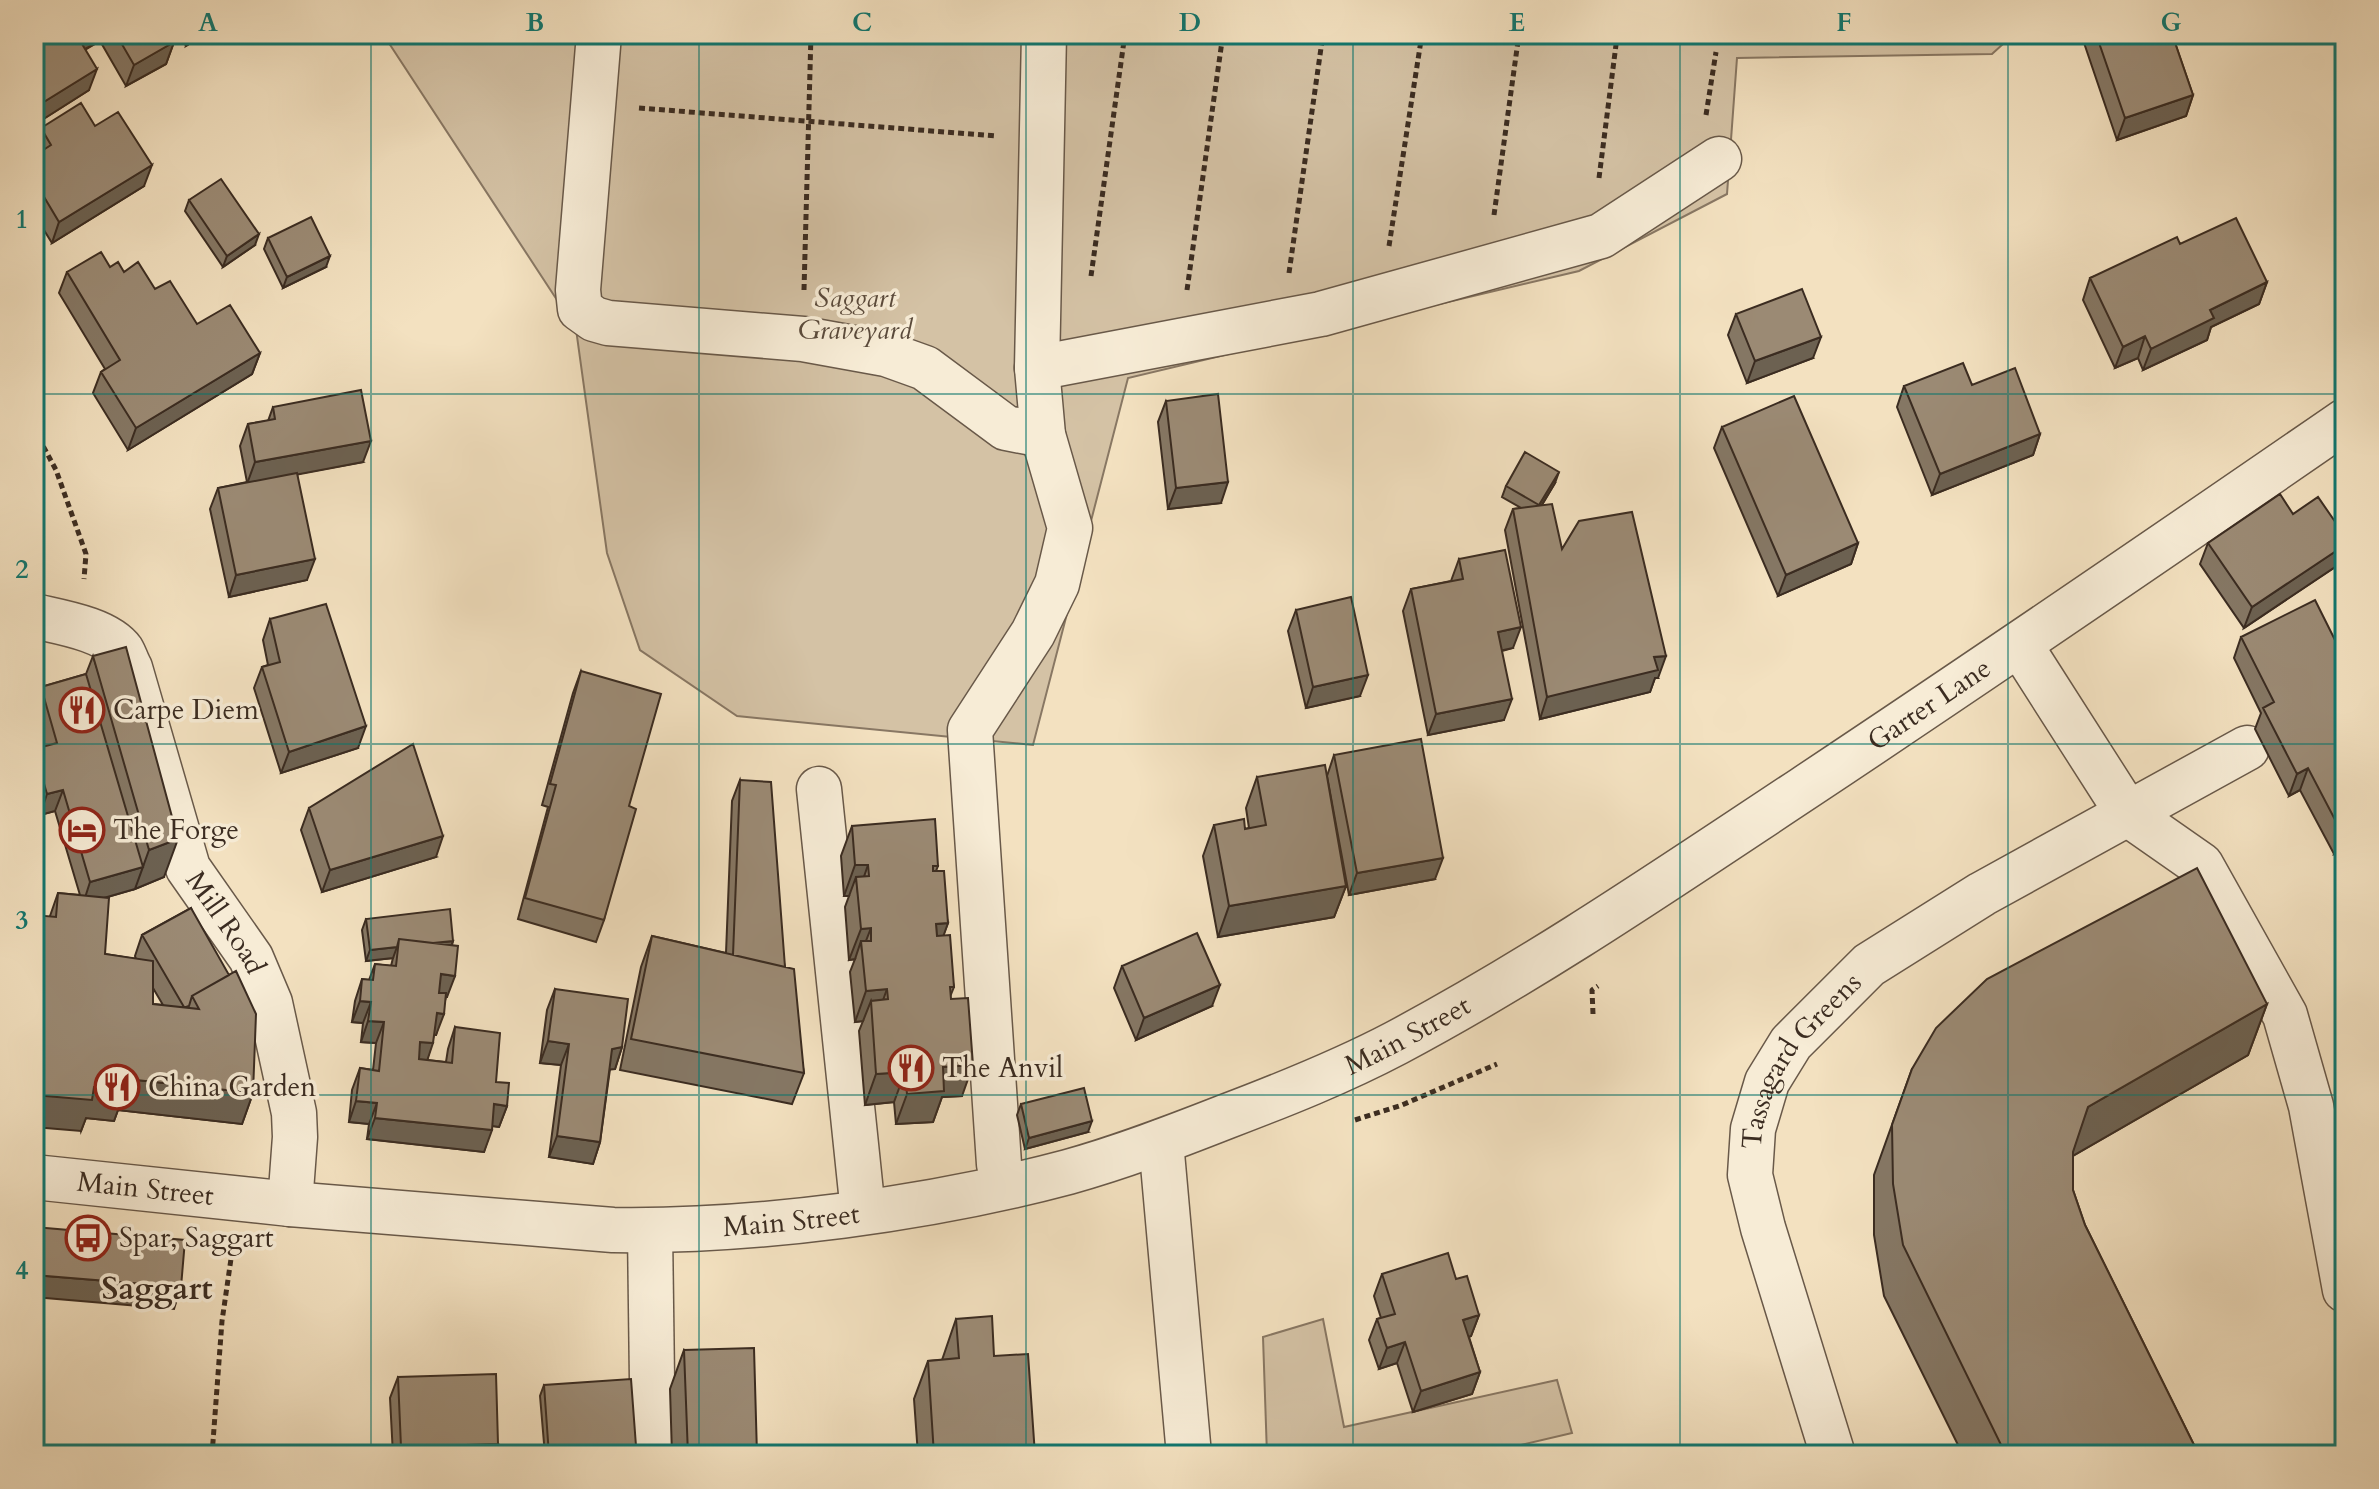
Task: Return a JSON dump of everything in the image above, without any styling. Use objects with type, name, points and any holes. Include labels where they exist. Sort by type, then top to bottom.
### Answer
[{"type":"street","points":[[599,34],[578,290],[580,309],[594,319],[608,323],[803,339],[886,354],[925,368],[1006,428],[1043,435]]},
{"type":"street","points":[[1004,1186],[999,1164],[970,730],[1033,633],[1057,584],[1070,528],[1043,435],[1037,368],[1044,34]]},
{"type":"street","points":[[1037,368],[1321,314],[1601,236],[1719,159]]},
{"type":"street","name":"Garter Lane","points":[[1506,981],[1701,857],[2020,645],[2345,421]]},
{"type":"street","name":"Mill Road","points":[[34,616],[78,627],[107,639],[121,650],[130,668],[188,868],[251,958],[270,1003],[294,1113],[290,1204]]},
{"type":"street","points":[[2020,645],[2128,814],[2201,865],[2285,1015],[2311,1106],[2345,1290]]},
{"type":"street","name":"Tassagard Greens","points":[[1833,1455],[1763,1228],[1750,1175],[1753,1129],[1767,1082],[1791,1043],[1869,965],[1982,894],[2247,748]]},
{"type":"street","points":[[819,789],[863,1212]]},
{"type":"street","name":"Main Street","points":[[34,1177],[290,1204],[613,1230],[650,1231],[774,1223],[863,1212],[1069,1172],[1161,1142],[1350,1065],[1396,1043],[1506,981]]},
{"type":"street","points":[[1161,1142],[1189,1455]]},
{"type":"street","points":[[650,1231],[653,1455]]},
{"type":"path","points":[[803,339],[811,34]]},
{"type":"path","points":[[1090,283],[1125,34]]},
{"type":"path","points":[[1180,341],[1223,34]]},
{"type":"path","points":[[1282,321],[1323,34]]},
{"type":"path","points":[[1381,297],[1422,34]]},
{"type":"path","points":[[1486,268],[1519,34]]},
{"type":"path","points":[[1591,239],[1617,37]]},
{"type":"path","points":[[594,105],[999,136]]},
{"type":"path","points":[[34,429],[56,470],[86,554],[84,583]]},
{"type":"path","points":[[212,1455],[222,1321],[234,1234]]},
{"type":"green space","name":"Saggart Graveyard","points":[[383,34],[2014,34],[1992,54],[1737,58],[1727,194],[1579,271],[1128,378],[1033,745],[737,716],[640,650],[607,553],[576,329]]},
{"type":"green space","points":[[1323,1319],[1344,1427],[1557,1380],[1572,1433],[1478,1455],[1267,1455],[1263,1337]]},
{"type":"building","points":[[34,34],[76,34],[97,69],[34,108]]},
{"type":"building","points":[[116,34],[169,34],[174,42],[134,65]]},
{"type":"building","points":[[2096,34],[2172,34],[2193,95],[2125,118]]},
{"type":"building","points":[[81,103],[95,126],[118,112],[152,165],[59,222],[34,180],[34,156],[51,145],[41,128]]},
{"type":"building","points":[[221,179],[259,234],[227,256],[189,200]]},
{"type":"building","points":[[311,217],[330,256],[287,277],[268,238]]},
{"type":"building","points":[[2236,218],[2267,282],[2210,310],[2214,318],[2151,349],[2145,336],[2123,347],[2090,278],[2177,237],[2180,244]]},
{"type":"building","points":[[101,252],[110,267],[118,262],[124,272],[138,262],[155,289],[170,281],[197,324],[230,305],[260,353],[136,428],[101,372],[120,360],[67,272]]},
{"type":"building","points":[[1802,289],[1821,337],[1755,361],[1736,314]]},
{"type":"building","points":[[1963,363],[1972,385],[2015,368],[2040,434],[1940,474],[1904,386]]},
{"type":"building","points":[[361,390],[371,441],[255,462],[248,424],[275,419],[273,407]]},
{"type":"building","points":[[1218,394],[1228,482],[1176,488],[1166,401]]},
{"type":"building","points":[[1794,396],[1858,543],[1786,575],[1722,427]]},
{"type":"building","points":[[1525,452],[1559,472],[1539,505],[1506,486]]},
{"type":"building","points":[[297,473],[315,559],[236,575],[218,488]]},
{"type":"building","points":[[2280,494],[2293,514],[2318,497],[2345,536],[2345,545],[2252,607],[2208,543]]},
{"type":"building","points":[[1552,504],[1562,549],[1579,521],[1632,512],[1666,656],[1654,657],[1658,670],[1547,697],[1513,509]]},
{"type":"building","points":[[1505,550],[1521,627],[1498,632],[1512,699],[1436,714],[1411,589],[1463,579],[1459,559]]},
{"type":"building","points":[[1351,597],[1368,675],[1313,687],[1296,610]]},
{"type":"building","points":[[2315,600],[2345,660],[2345,666],[2337,670],[2345,687],[2345,831],[2342,833],[2308,768],[2297,774],[2263,708],[2274,702],[2241,637]]},
{"type":"building","points":[[326,604],[366,726],[289,752],[262,667],[280,662],[270,619]]},
{"type":"building","points":[[126,647],[178,839],[149,850],[93,656]]},
{"type":"building","points":[[581,671],[661,694],[629,806],[636,809],[604,920],[525,898],[556,785],[550,784]]},
{"type":"building","points":[[86,674],[143,867],[90,882],[63,790],[47,794],[34,749],[57,743],[41,687]]},
{"type":"building","points":[[1421,739],[1443,858],[1357,873],[1334,755]]},
{"type":"building","points":[[413,744],[443,836],[330,870],[309,808]]},
{"type":"building","points":[[1325,765],[1346,886],[1229,906],[1214,825],[1244,819],[1245,829],[1266,825],[1257,777]]},
{"type":"building","points":[[740,780],[771,782],[785,967],[733,955]]},
{"type":"building","points":[[935,819],[938,866],[933,866],[933,871],[944,871],[948,923],[936,924],[937,936],[950,935],[954,987],[950,987],[951,999],[968,998],[973,1065],[943,1067],[944,1091],[907,1094],[905,1072],[876,1074],[871,1001],[888,999],[887,989],[866,991],[861,941],[871,941],[871,928],[861,929],[856,877],[869,876],[868,865],[855,865],[852,826]]},
{"type":"building","points":[[2197,868],[2267,1004],[2088,1107],[2073,1152],[2073,1190],[2085,1225],[2199,1455],[2006,1455],[1903,1245],[1893,1184],[1892,1125],[1912,1069],[1936,1028],[1987,979]]},
{"type":"building","points":[[58,893],[109,898],[105,954],[153,961],[153,1004],[199,1009],[192,996],[236,971],[256,1014],[253,1093],[128,1079],[125,1090],[94,1087],[92,1100],[34,1095],[34,915],[56,917]]},
{"type":"building","points":[[191,908],[229,975],[192,996],[189,1006],[184,1007],[142,935]]},
{"type":"building","points":[[450,909],[453,941],[433,943],[399,939],[397,947],[370,950],[366,919]]},
{"type":"building","points":[[1197,933],[1220,985],[1144,1018],[1122,966]]},
{"type":"building","points":[[652,936],[794,969],[804,1073],[631,1039]]},
{"type":"building","points":[[399,939],[458,946],[455,976],[441,974],[439,993],[446,993],[444,1014],[437,1013],[433,1043],[420,1042],[419,1059],[452,1063],[455,1027],[500,1033],[496,1082],[509,1083],[507,1106],[494,1104],[492,1130],[375,1118],[377,1103],[356,1101],[360,1068],[379,1071],[384,1022],[368,1021],[371,1002],[360,1001],[362,979],[373,980],[375,964],[396,966]]},
{"type":"building","points":[[555,989],[628,999],[622,1047],[612,1049],[600,1142],[557,1136],[569,1044],[548,1041]]},
{"type":"building","points":[[1084,1088],[1092,1121],[1029,1138],[1021,1104]]},
{"type":"building","points":[[34,1227],[185,1240],[181,1287],[34,1275]]},
{"type":"building","points":[[1448,1253],[1456,1279],[1467,1276],[1479,1315],[1463,1320],[1480,1372],[1421,1391],[1405,1342],[1387,1348],[1377,1319],[1395,1314],[1382,1274]]},
{"type":"building","points":[[992,1316],[994,1356],[1028,1354],[1035,1455],[934,1455],[928,1361],[959,1358],[956,1319]]},
{"type":"building","points":[[754,1348],[757,1455],[688,1455],[684,1350]]},
{"type":"building","points":[[496,1374],[498,1444],[401,1447],[398,1377]]},
{"type":"building","points":[[631,1379],[636,1446],[616,1448],[617,1455],[549,1455],[544,1385]]},
{"type":"place","name":"Carpe Diem","points":[[82,710]]},
{"type":"place","name":"The Forge","points":[[82,830]]},
{"type":"place","name":"The Anvil","points":[[911,1068]]},
{"type":"place","name":"China Garden","points":[[117,1087]]},
{"type":"place","name":"Spar, Saggart","points":[[88,1238]]},
{"type":"district","name":"Saggart","points":[[157,1289]]}]
